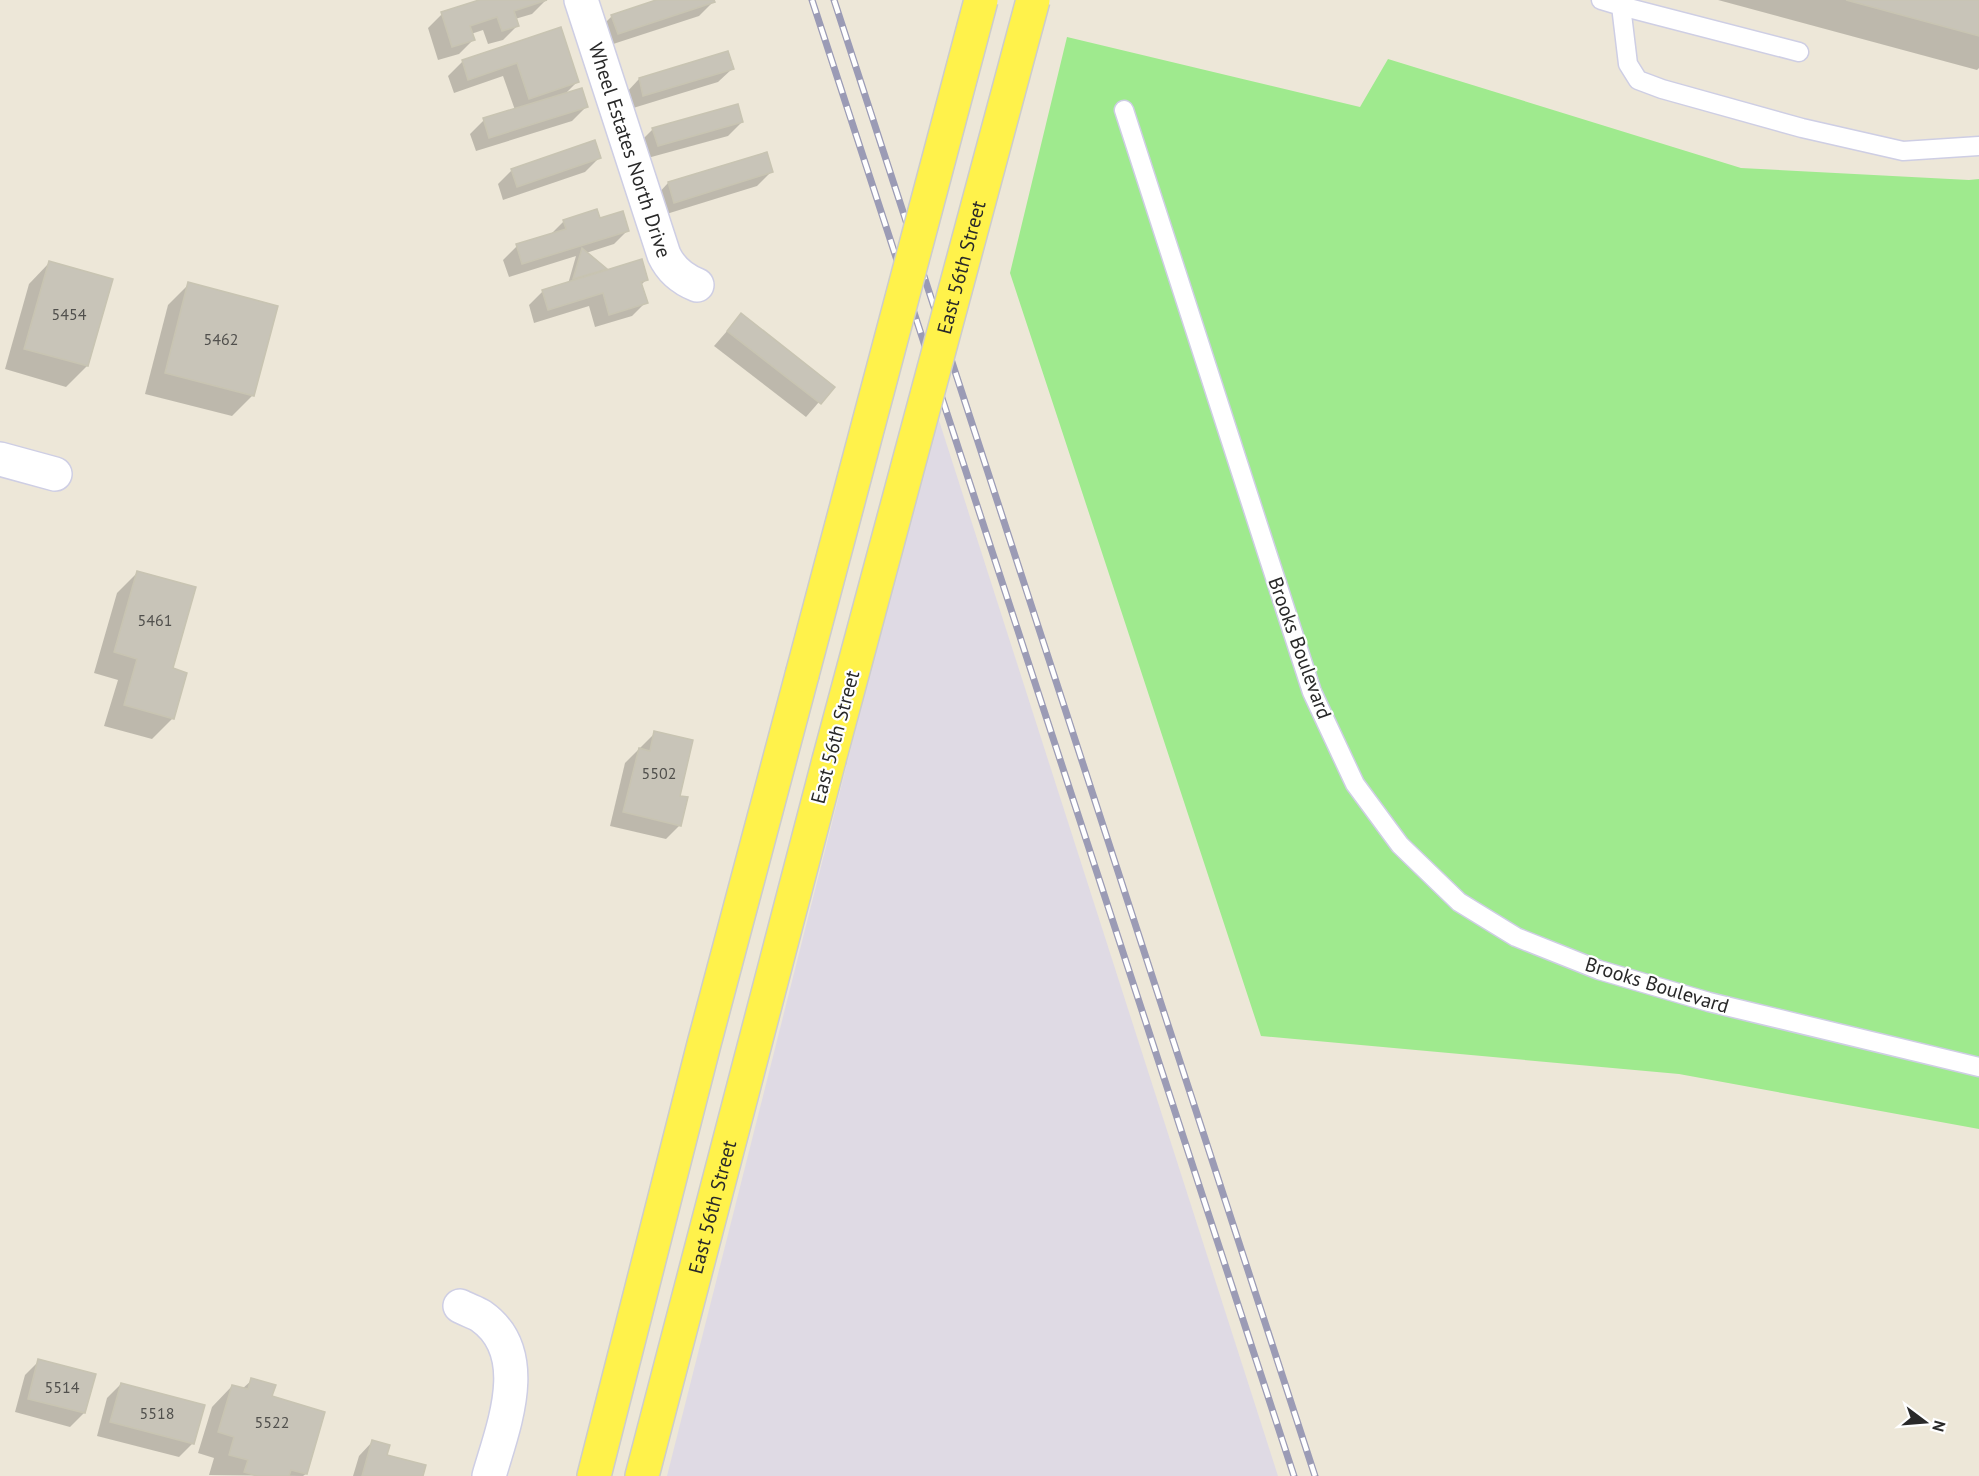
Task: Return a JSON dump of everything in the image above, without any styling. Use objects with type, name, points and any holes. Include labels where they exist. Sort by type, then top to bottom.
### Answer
[{"type":"main road","points":[[594,1476],[704,1044],[981,0]]},
{"type":"main road","name":"East 56th Street","points":[[642,1476],[829,760],[1033,0]]},
{"type":"street","name":"Wheel Estates North Drive","points":[[580,0],[664,255],[670,267],[683,278],[697,285]]},
{"type":"street","points":[[0,459],[55,474]]},
{"type":"street","points":[[460,1306],[481,1316],[495,1330],[505,1342],[510,1358],[509,1401],[489,1476]]},
{"type":"lane","points":[[1600,0],[1622,3],[1799,52]]},
{"type":"lane","points":[[1622,3],[1628,64],[1638,80],[1802,128],[1903,151],[1979,146]]},
{"type":"lane","name":"Brooks Boulevard","points":[[1124,110],[1312,692],[1355,783],[1400,845],[1459,902],[1478,914],[1516,937],[1599,970],[1709,1002],[1979,1067]]},
{"type":"shaded area","points":[[936,411],[1278,1476],[667,1476]]},
{"type":"green space","points":[[1067,37],[1360,107],[1388,59],[1741,168],[1979,179],[1979,1129],[1679,1074],[1261,1036],[1010,273]]},
{"type":"building","points":[[479,0],[547,0],[514,11],[519,26],[502,31],[497,17],[470,26],[475,40],[452,47],[441,12]]},
{"type":"building","points":[[656,0],[714,0],[715,2],[618,34],[611,15]]},
{"type":"building","points":[[1846,0],[1979,0],[1979,36]]},
{"type":"building","points":[[561,27],[579,82],[529,99],[517,63],[468,80],[462,60]]},
{"type":"building","points":[[728,51],[734,69],[643,96],[639,78]]},
{"type":"building","points":[[582,88],[588,107],[489,138],[483,118]]},
{"type":"building","points":[[738,104],[743,122],[658,146],[652,128]]},
{"type":"building","points":[[595,140],[601,158],[517,187],[511,169]]},
{"type":"building","points":[[767,152],[773,172],[674,203],[668,182]]},
{"type":"building","points":[[597,209],[600,218],[623,211],[629,231],[522,264],[516,244],[566,229],[563,220]]},
{"type":"building","points":[[582,248],[607,269],[573,279]]},
{"type":"building","points":[[642,259],[648,280],[641,282],[648,303],[609,315],[603,293],[548,310],[542,290]]},
{"type":"building","points":[[49,261],[113,279],[88,366],[24,349]]},
{"type":"building","points":[[188,282],[278,306],[254,396],[165,373]]},
{"type":"building","points":[[741,313],[835,387],[821,404],[727,331]]},
{"type":"building","points":[[137,571],[196,587],[173,668],[187,673],[174,719],[124,705],[137,659],[114,652]]},
{"type":"building","points":[[654,731],[693,740],[680,796],[688,797],[681,826],[623,812],[639,748],[650,751]]},
{"type":"building","points":[[38,1359],[96,1374],[85,1413],[28,1399]]},
{"type":"building","points":[[251,1378],[276,1385],[272,1396],[325,1412],[307,1474],[291,1470],[289,1476],[257,1476],[244,1472],[248,1460],[229,1455],[234,1437],[218,1432],[232,1385],[248,1389]]},
{"type":"building","points":[[121,1383],[205,1405],[194,1444],[110,1422]]},
{"type":"building","points":[[372,1440],[390,1445],[387,1455],[426,1465],[423,1476],[362,1476]]},
{"type":"railway","points":[[812,0],[1294,1476]]},
{"type":"railway","points":[[834,0],[1315,1476]]}]
